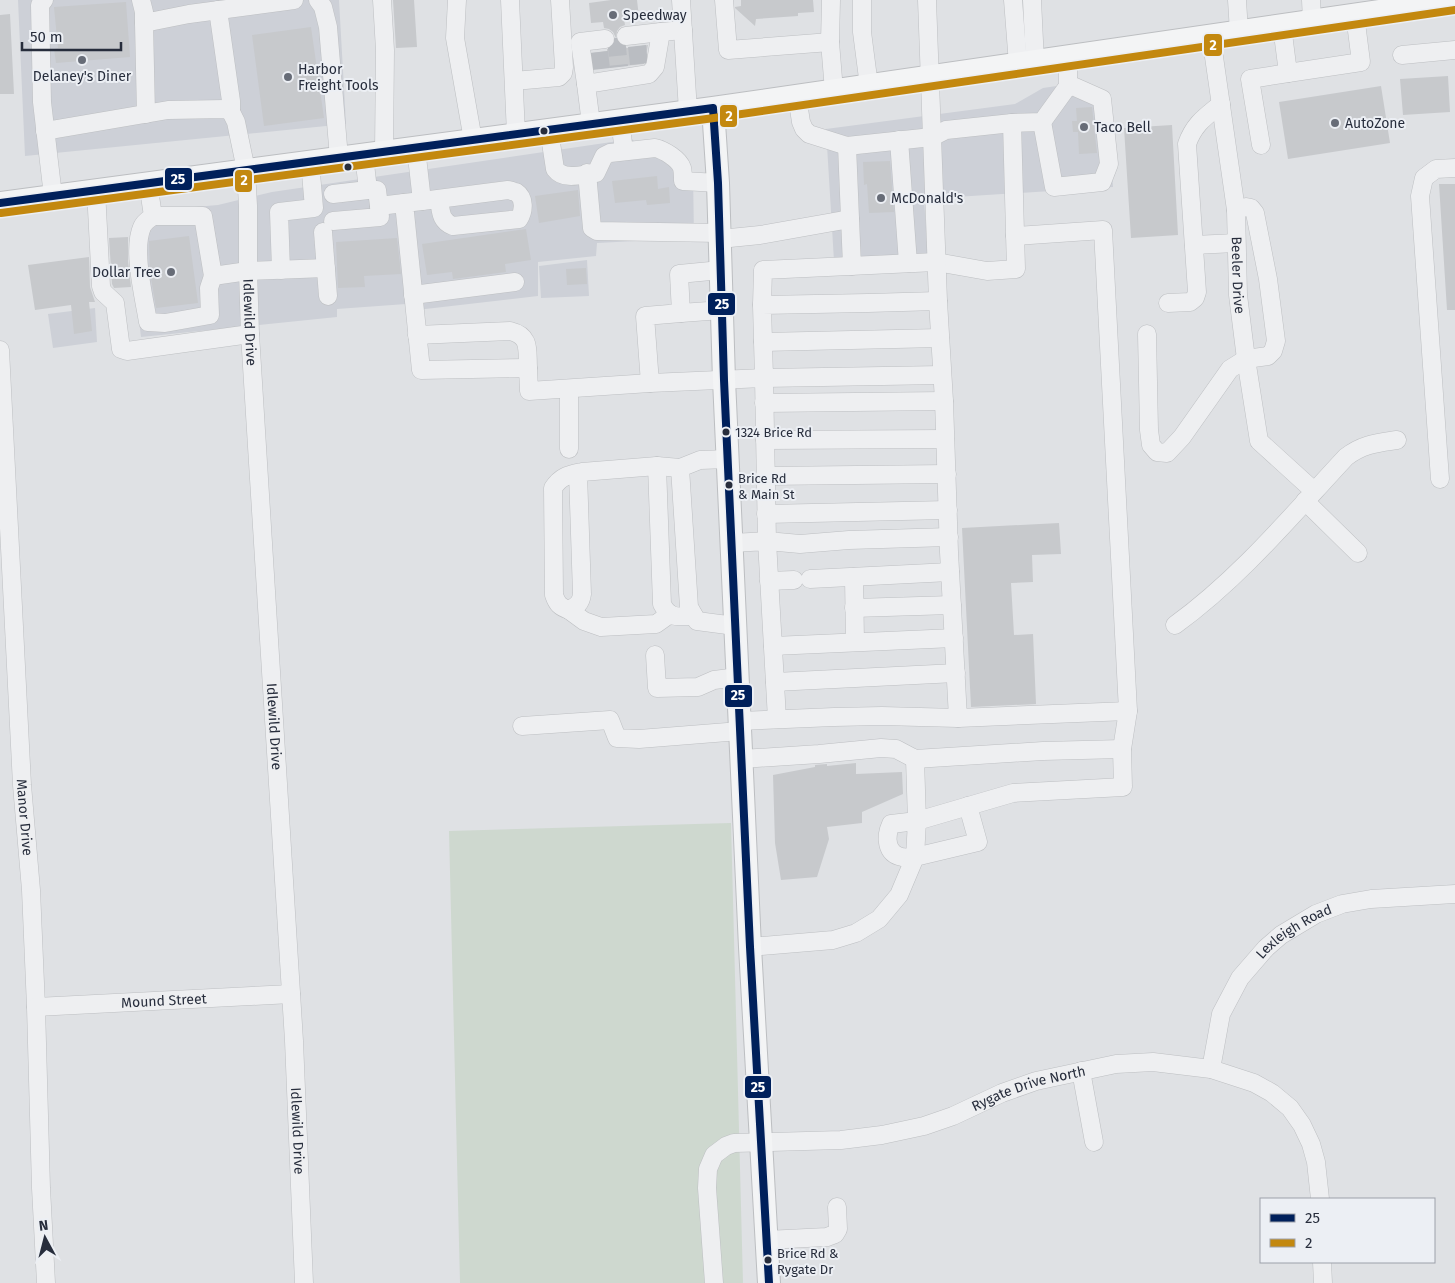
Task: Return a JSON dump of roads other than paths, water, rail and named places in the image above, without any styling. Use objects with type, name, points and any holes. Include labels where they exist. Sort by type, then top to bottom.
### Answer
[{"type":"main road","points":[[0,203],[713,108],[1282,26],[1312,11],[1355,15],[1455,0]]},
{"type":"main road","points":[[713,108],[718,183],[724,380],[750,947],[768,1283]]},
{"type":"street","points":[[44,0],[40,5],[42,102],[53,196]]},
{"type":"street","points":[[141,0],[144,12],[146,114]]},
{"type":"street","points":[[144,23],[189,7],[218,10],[294,0]]},
{"type":"street","points":[[318,0],[323,8],[328,27],[338,158]]},
{"type":"street","points":[[368,190],[385,50],[382,0]]},
{"type":"street","points":[[457,0],[455,38],[473,140]]},
{"type":"street","points":[[510,0],[516,134]]},
{"type":"street","points":[[514,82],[558,77],[563,73],[560,0]]},
{"type":"street","points":[[681,0],[688,111]]},
{"type":"street","points":[[724,0],[728,50],[830,42]]},
{"type":"street","points":[[831,0],[830,42],[834,91]]},
{"type":"street","points":[[862,0],[862,32],[868,86]]},
{"type":"street","points":[[927,0],[936,262],[958,718]]},
{"type":"street","points":[[1013,0],[1026,63]]},
{"type":"street","points":[[1026,63],[1032,0]]},
{"type":"street","points":[[1237,0],[1239,32]]},
{"type":"street","points":[[1455,0],[1455,6]]},
{"type":"street","name":"Idlewild Drive","points":[[218,10],[232,101],[231,112],[236,122],[246,170],[250,334],[291,994],[304,1283]]},
{"type":"street","points":[[1261,145],[1250,79],[1361,62],[1355,15]]},
{"type":"street","points":[[1282,26],[1288,73]]},
{"type":"street","points":[[633,39],[661,32],[683,30]]},
{"type":"street","points":[[591,124],[599,61],[620,73],[640,70],[649,74],[655,67],[661,32]]},
{"type":"street","name":"Beeler Drive","points":[[1211,36],[1236,210],[1238,295],[1246,359],[1260,441],[1358,553]]},
{"type":"street","points":[[1402,55],[1455,50]]},
{"type":"street","points":[[1068,57],[1068,86],[1042,122],[1054,187],[1102,182],[1109,164],[1102,99],[1076,87],[1068,86]]},
{"type":"street","points":[[797,96],[801,122],[809,134],[847,146],[932,137],[946,130],[1042,122]]},
{"type":"street","points":[[1168,304],[1190,302],[1195,298],[1197,292],[1187,144],[1191,132],[1198,122],[1220,104]]},
{"type":"street","points":[[45,131],[168,110],[225,109],[231,112]]},
{"type":"street","points":[[620,120],[624,151]]},
{"type":"street","points":[[777,719],[766,514],[763,270],[936,262],[987,271],[1016,268],[1012,123]]},
{"type":"street","points":[[550,130],[555,169],[559,174],[565,176],[596,173],[604,156],[610,152],[655,148],[662,150],[679,163],[682,169],[683,181],[718,183]]},
{"type":"street","points":[[899,140],[908,263]]},
{"type":"street","points":[[847,146],[852,266]]},
{"type":"street","points":[[379,206],[430,200],[416,148]]},
{"type":"street","points":[[281,270],[278,212],[314,208],[310,162]]},
{"type":"street","points":[[1440,479],[1420,196],[1424,178],[1436,169],[1455,168]]},
{"type":"street","points":[[587,174],[592,228],[597,231],[720,236],[760,235],[850,219]]},
{"type":"street","points":[[148,183],[153,216]]},
{"type":"street","points":[[96,190],[103,292],[115,303],[121,349],[127,351],[250,334]]},
{"type":"street","points":[[328,296],[326,268],[328,227],[380,217],[377,190],[333,194]]},
{"type":"street","points":[[404,203],[421,370],[528,368]]},
{"type":"street","points":[[1146,334],[1151,445],[1157,452],[1167,453],[1182,437],[1230,369],[1246,359],[1268,356],[1273,351],[1276,341],[1268,279],[1255,213],[1251,208],[1236,210]]},
{"type":"street","points":[[153,216],[203,216],[213,276],[209,288],[210,315],[165,322],[148,322],[138,259],[138,245],[142,225],[153,216]]},
{"type":"street","points":[[968,806],[978,842],[915,857],[902,857],[893,852],[887,844],[886,833],[891,824],[916,821],[1013,792],[1123,787],[1122,749],[1128,711],[1102,230],[1015,236]]},
{"type":"street","points":[[1194,245],[1236,243]]},
{"type":"street","points":[[213,276],[248,271],[326,268]]},
{"type":"street","points":[[681,313],[679,274],[721,270]]},
{"type":"street","points":[[413,295],[515,282]]},
{"type":"street","points":[[762,305],[938,301]]},
{"type":"street","points":[[650,383],[644,316],[722,310]]},
{"type":"street","points":[[417,335],[510,331],[519,334],[527,343],[529,391],[764,378],[942,374]]},
{"type":"street","points":[[763,342],[940,338]]},
{"type":"street","name":"Manor Drive","points":[[0,350],[22,785],[31,890],[46,1283]]},
{"type":"street","points":[[569,389],[569,449]]},
{"type":"street","points":[[764,403],[944,401]]},
{"type":"street","points":[[765,440],[945,439]]},
{"type":"street","points":[[1175,625],[1201,607],[1237,572],[1346,456],[1358,448],[1369,444],[1397,440]]},
{"type":"street","points":[[670,614],[656,624],[601,627],[584,621],[556,602],[554,595],[553,488],[558,480],[578,473],[657,466],[680,468],[700,460],[728,459]]},
{"type":"street","points":[[657,466],[662,604],[666,612],[674,616],[694,616]]},
{"type":"street","points":[[680,468],[688,607],[697,621],[736,626]]},
{"type":"street","points":[[569,610],[581,600],[582,594],[578,473]]},
{"type":"street","points":[[765,476],[947,474]]},
{"type":"street","points":[[766,514],[948,510]]},
{"type":"street","points":[[732,543],[767,541],[800,544],[850,540],[949,537]]},
{"type":"street","points":[[769,581],[950,572]]},
{"type":"street","points":[[854,577],[855,642]]},
{"type":"street","points":[[854,608],[952,605]]},
{"type":"street","points":[[773,646],[954,638]]},
{"type":"street","points":[[654,655],[657,688],[698,687],[714,680],[738,677]]},
{"type":"street","points":[[775,682],[956,673]]},
{"type":"street","points":[[522,726],[610,720],[617,738],[640,740],[777,719],[882,716],[958,718],[1128,711]]},
{"type":"street","points":[[742,759],[881,748],[896,749],[915,759],[1044,751],[1122,749]]},
{"type":"street","points":[[750,947],[833,940],[856,933],[879,919],[899,895],[915,857],[915,759]]},
{"type":"street","name":"Lexleigh Road","points":[[1211,1069],[1221,1014],[1240,978],[1266,948],[1281,935],[1316,914],[1342,904],[1455,894]]},
{"type":"street","name":"Mound Street","points":[[36,1007],[291,994]]},
{"type":"street","name":"Rygate Drive North","points":[[714,1283],[707,1188],[708,1169],[714,1156],[726,1146],[734,1143],[849,1139],[882,1135],[924,1126],[953,1116],[1002,1093],[1036,1081],[1116,1064],[1153,1062],[1211,1069],[1254,1083],[1272,1093],[1290,1108],[1302,1125],[1311,1144],[1316,1162],[1320,1198]]},
{"type":"street","points":[[1081,1071],[1094,1142]]},
{"type":"street","points":[[766,1240],[835,1234],[838,1229],[838,1207]]},
{"type":"street","points":[[1322,1263],[1323,1283]]},
{"type":"tunnel","points":[[616,38],[619,67]]},
{"type":"tunnel","points":[[637,46],[639,64]]},
{"type":"tunnel","points":[[599,52],[601,69]]},
{"type":"place","name":"Speedway","points":[[613,15]]},
{"type":"place","name":"Delaney's Diner","points":[[82,60]]},
{"type":"place","name":"Harbor Freight Tools","points":[[288,77]]},
{"type":"place","name":"AutoZone","points":[[1335,123]]},
{"type":"place","name":"Taco Bell","points":[[1084,127]]},
{"type":"place","name":"McDonald's","points":[[881,198]]},
{"type":"place","name":"Dollar Tree","points":[[171,272]]},
{"type":"place","name":"1324 Brice Rd","points":[[726,432]]},
{"type":"place","name":"Brice Rd & Main St","points":[[729,485]]},
{"type":"place","name":"Brice Rd & Rygate Dr","points":[[768,1260]]}]
